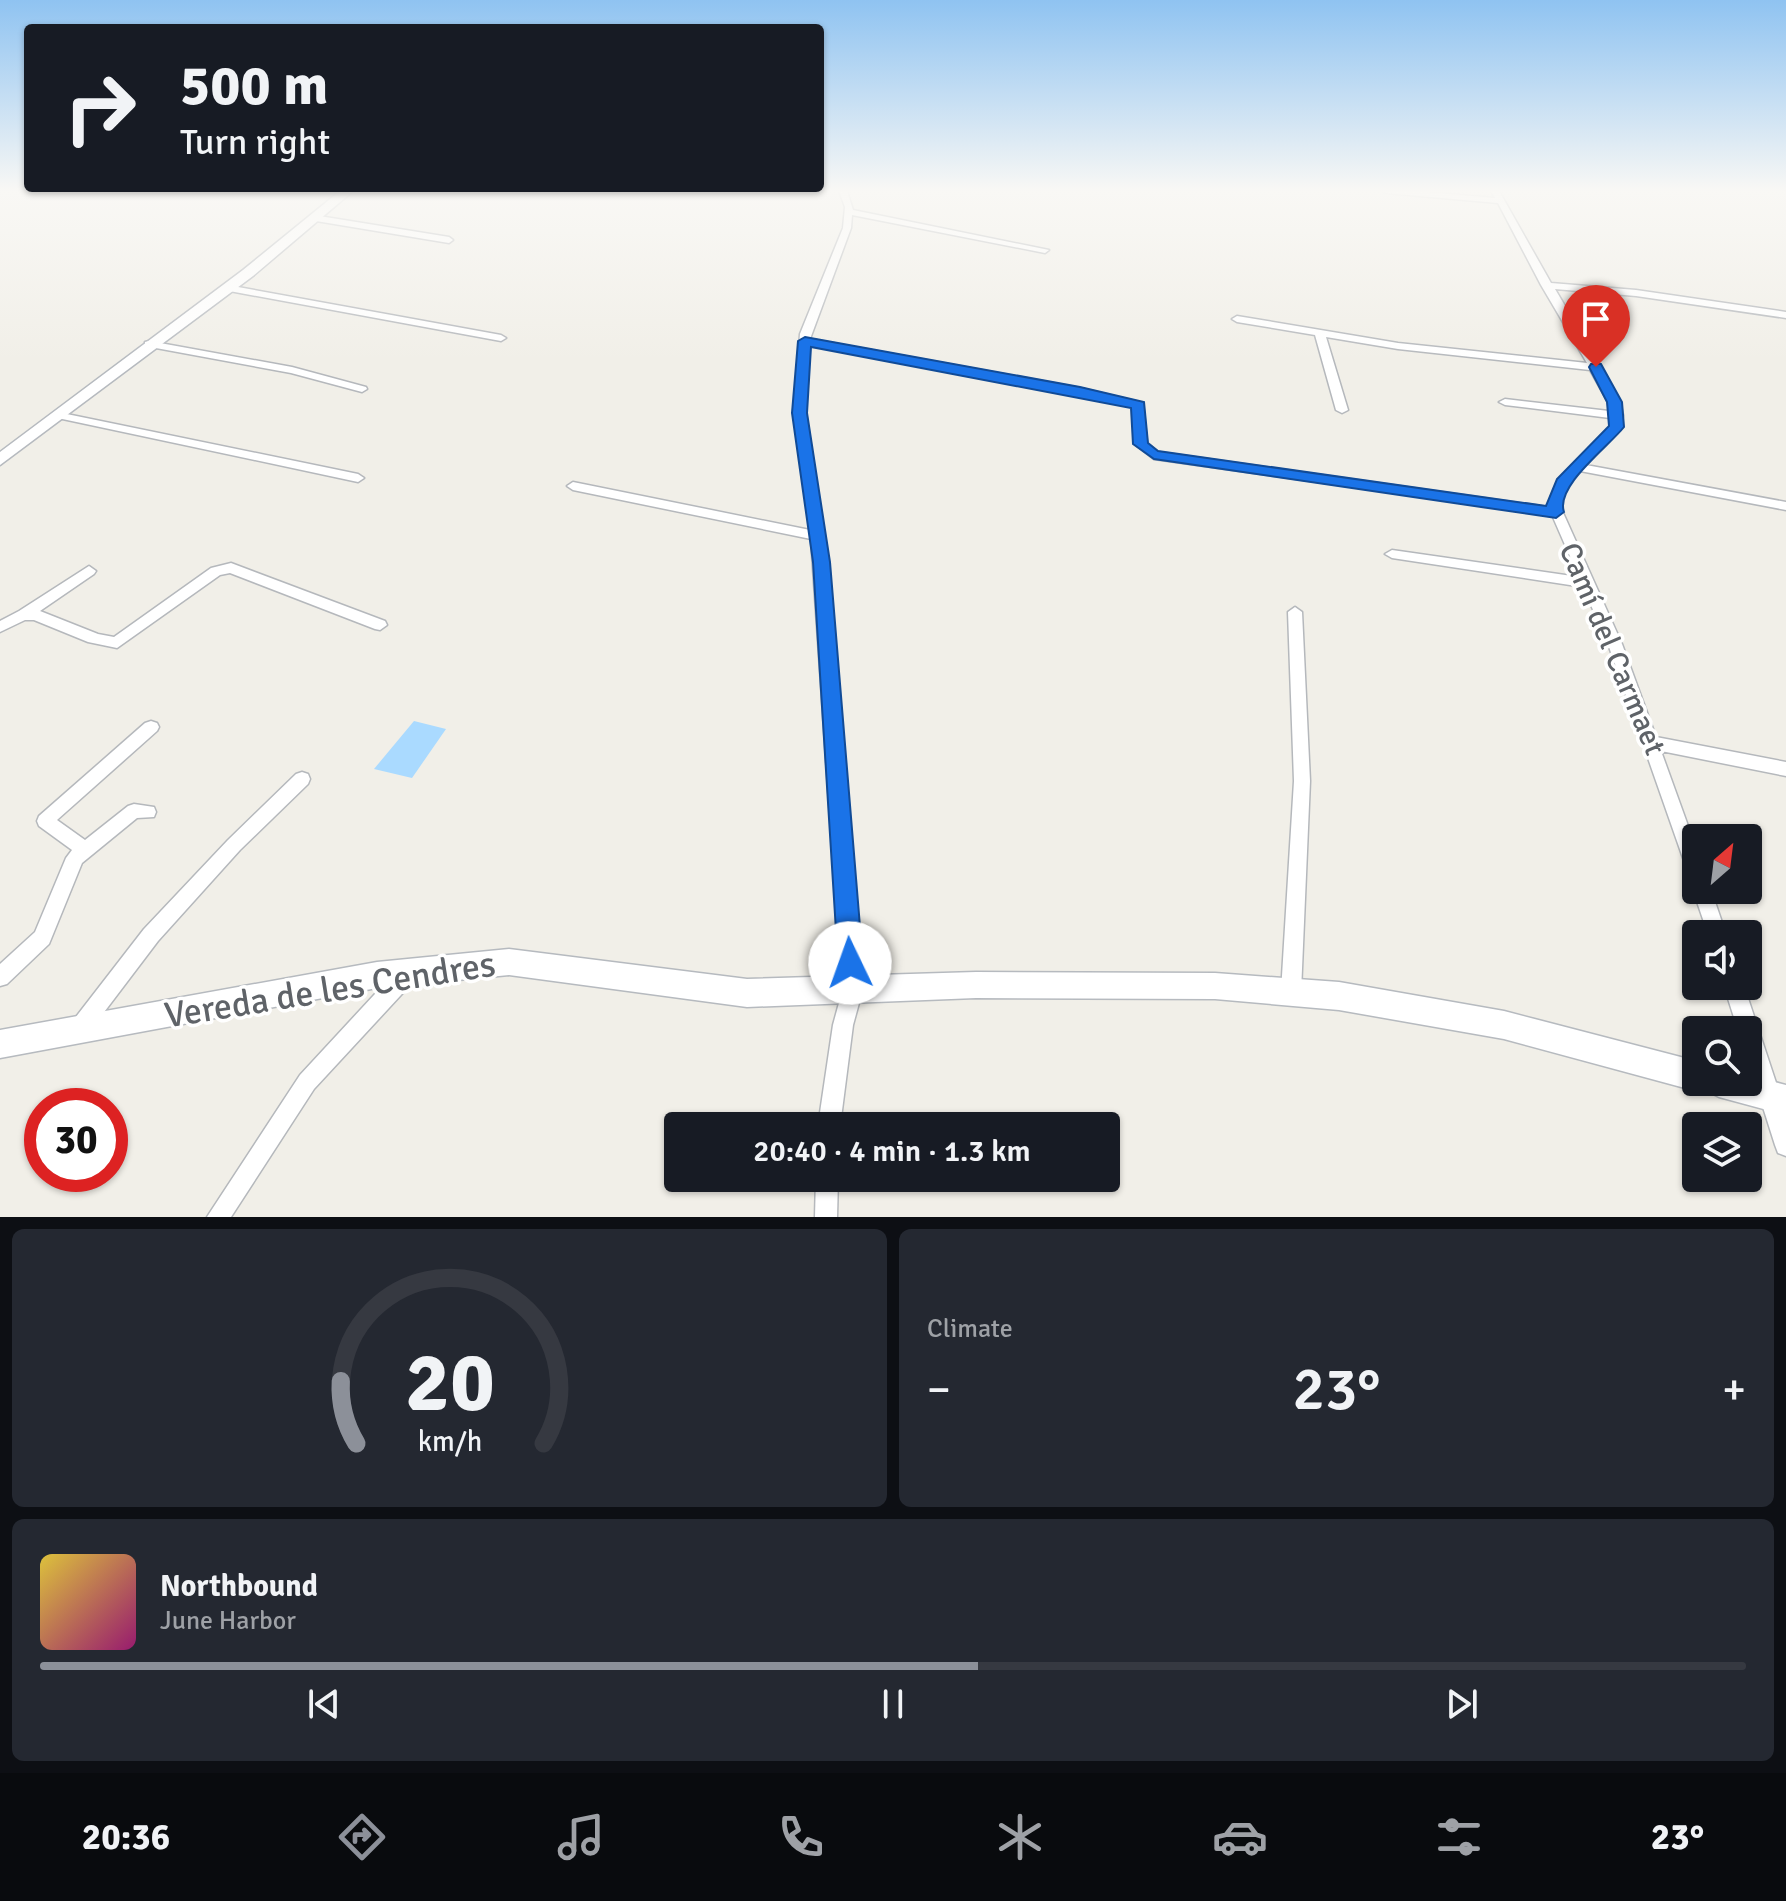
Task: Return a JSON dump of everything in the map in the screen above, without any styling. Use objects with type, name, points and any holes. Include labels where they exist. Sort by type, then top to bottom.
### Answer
[{"type":"main road","points":[[0,460],[276,248]]},
{"type":"main road","name":"Vereda de les Cendres","points":[[0,1044],[409,972],[509,962],[747,993],[852,992],[976,985],[1215,986],[1339,996],[1504,1025],[1682,1072]]},
{"type":"street","points":[[831,1112],[835,1071],[852,992],[844,849],[817,536],[800,413],[805,341],[840,248]]},
{"type":"street","points":[[1034,248],[1045,250]]},
{"type":"street","points":[[1526,248],[1596,367],[1617,415]]},
{"type":"street","points":[[1546,285],[1636,293],[1786,315]]},
{"type":"street","points":[[227,288],[501,338]]},
{"type":"street","points":[[1237,319],[1398,346],[1596,367]]},
{"type":"street","points":[[1319,331],[1342,410]]},
{"type":"street","points":[[805,341],[1080,391],[1139,405],[1141,444],[1154,455],[1556,512]]},
{"type":"street","points":[[149,344],[292,370],[362,389]]},
{"type":"street","points":[[1505,402],[1617,415]]},
{"type":"street","points":[[57,415],[358,478]]},
{"type":"street","name":"Camí del Carmaet","points":[[1617,415],[1617,427],[1608,440],[1562,483],[1554,506],[1652,743],[1682,831]]},
{"type":"street","points":[[1577,467],[1786,506]]},
{"type":"street","points":[[573,486],[817,536]]},
{"type":"street","points":[[1392,554],[1588,583]]},
{"type":"street","points":[[24,615],[37,615],[101,643],[117,643],[216,571],[231,568],[380,625]]},
{"type":"street","points":[[0,627],[24,615],[89,571]]},
{"type":"street","points":[[1291,992],[1302,781],[1295,612]]},
{"type":"street","points":[[86,850],[45,821],[151,727]]},
{"type":"street","points":[[1652,743],[1786,769]]},
{"type":"street","points":[[78,1030],[151,935],[234,845],[302,779]]},
{"type":"street","points":[[0,977],[42,938],[75,858],[134,811],[148,812]]},
{"type":"street","points":[[218,1217],[307,1082],[409,972]]},
{"type":"street","points":[[1740,1000],[1778,1098],[1786,1145]]},
{"type":"street","points":[[826,1217],[827,1192]]},
{"type":"water","points":[[414,721],[446,729],[412,778],[374,769]]},
{"type":"route","points":[[850,963],[821,562],[800,413],[805,341],[1080,391],[1139,405],[1141,444],[1154,455],[1556,512],[1554,506],[1562,483],[1608,440],[1617,427],[1614,402],[1596,367]]}]
